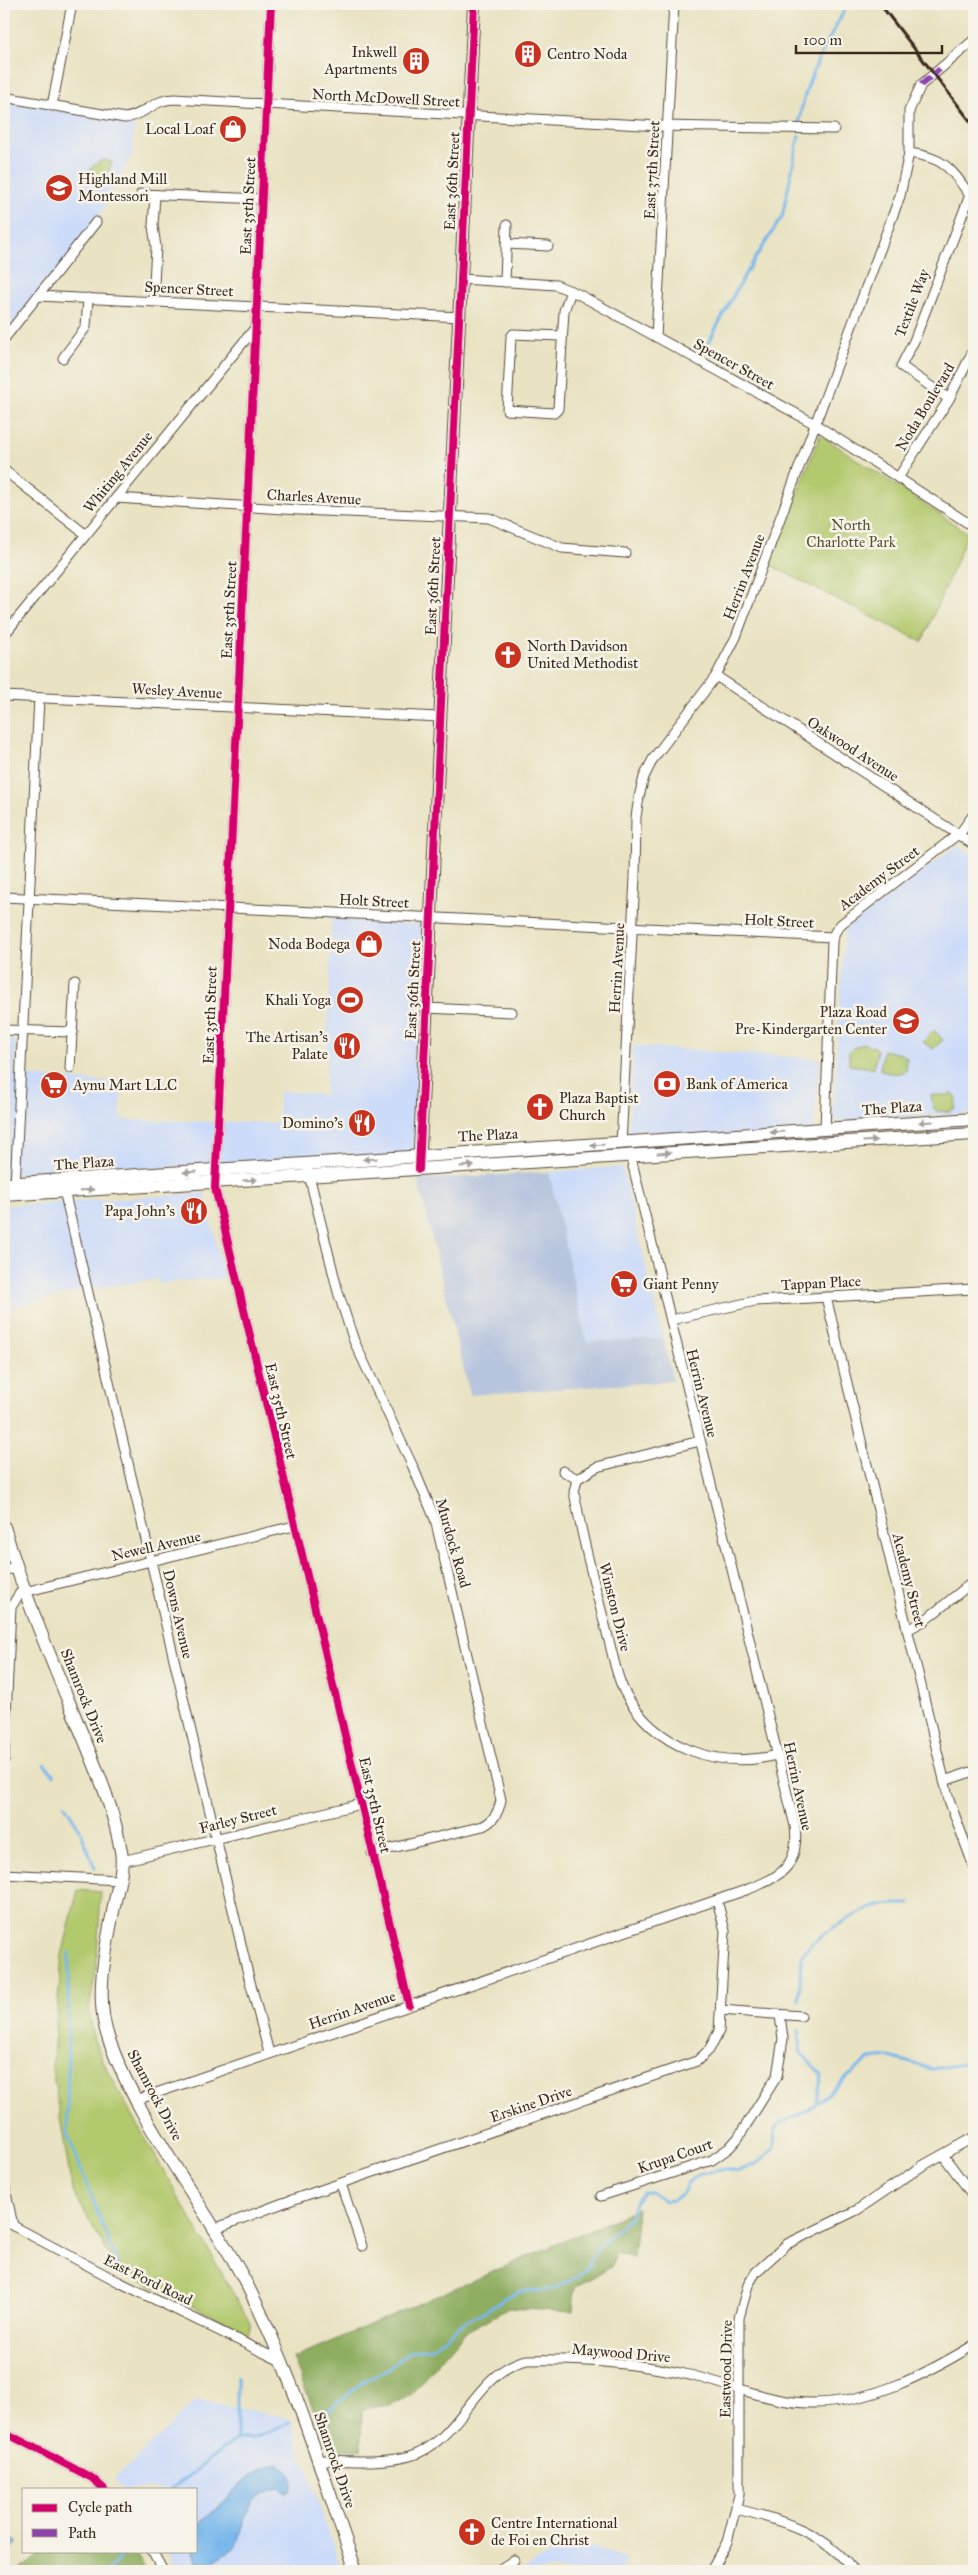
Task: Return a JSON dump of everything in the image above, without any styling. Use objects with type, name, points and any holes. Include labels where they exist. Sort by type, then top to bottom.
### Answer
[{"type":"street","points":[[52,106],[72,4]]},
{"type":"street","name":"East 35th Street","points":[[271,4],[216,1176],[219,1207],[409,2005]]},
{"type":"street","name":"East 36th Street","points":[[418,1169],[474,4]]},
{"type":"street","name":"East 37th Street","points":[[656,337],[674,4]]},
{"type":"street","name":"Herrin Avenue","points":[[621,1144],[633,927],[636,817],[644,777],[658,750],[716,676],[736,637],[900,196],[909,153],[909,111],[921,85],[940,69],[970,50],[974,40]]},
{"type":"street","name":"North McDowell Street","points":[[4,97],[125,118],[138,116],[156,103],[168,99],[668,126],[834,129]]},
{"type":"street","points":[[909,153],[931,156],[942,161],[972,198]]},
{"type":"street","points":[[141,194],[262,199]]},
{"type":"street","points":[[153,301],[156,246],[153,226],[155,195]]},
{"type":"street","name":"Textile Way","points":[[950,399],[901,366],[914,341],[972,198]]},
{"type":"street","points":[[505,282],[507,225]]},
{"type":"street","points":[[4,339],[93,226]]},
{"type":"street","points":[[506,244],[548,246]]},
{"type":"street","name":"Spencer Street","points":[[461,279],[556,285],[571,291],[815,424],[974,527]]},
{"type":"street","points":[[561,336],[513,334],[511,336],[507,410],[554,413],[558,409],[561,336],[564,311],[571,291]]},
{"type":"street","name":"Spencer Street","points":[[38,296],[460,317]]},
{"type":"street","points":[[63,358],[86,327],[88,298]]},
{"type":"street","name":"Whiting Avenue","points":[[4,635],[255,328]]},
{"type":"street","name":"Noda Boulevard","points":[[898,478],[950,399],[974,349]]},
{"type":"street","points":[[4,470],[85,534]]},
{"type":"street","name":"Charles Avenue","points":[[116,498],[248,507],[489,518],[562,548],[626,553]]},
{"type":"street","name":"Oakwood Avenue","points":[[716,676],[974,846]]},
{"type":"street","name":"Wesley Avenue","points":[[4,696],[439,717]]},
{"type":"street","points":[[9,1190],[23,1030],[39,698]]},
{"type":"street","name":"Academy Street","points":[[833,937],[842,924],[958,835],[974,814]]},
{"type":"street","name":"Holt Street","points":[[4,897],[833,937]]},
{"type":"street","points":[[825,1129],[833,937]]},
{"type":"street","points":[[70,1068],[75,984]]},
{"type":"street","points":[[426,1008],[512,1012]]},
{"type":"street","points":[[4,1030],[73,1032]]},
{"type":"street","name":"The Plaza","points":[[308,1170],[419,1155],[621,1144],[974,1119]]},
{"type":"street","name":"The Plaza","points":[[9,1190],[308,1170],[418,1169],[630,1154],[974,1134]]},
{"type":"street","name":"Herrin Avenue","points":[[136,2100],[774,1880],[782,1874],[792,1859],[796,1844],[795,1826],[630,1154]]},
{"type":"street","name":"Murdock Road","points":[[308,1170],[338,1292],[354,1342],[413,1467],[435,1519],[501,1800],[499,1810],[492,1820],[483,1826],[372,1853]]},
{"type":"street","name":"Downs Avenue","points":[[63,1186],[248,1974],[269,2053]]},
{"type":"street","name":"Tappan Place","points":[[671,1320],[742,1303],[974,1289]]},
{"type":"street","name":"Academy Street","points":[[826,1297],[944,1781],[957,1823],[974,1867]]},
{"type":"street","points":[[563,1471],[577,1479],[596,1467],[700,1441]]},
{"type":"street","name":"Winston Drive","points":[[577,1479],[574,1492],[577,1510],[595,1585],[620,1680],[632,1705],[666,1738],[695,1753],[738,1760],[777,1754]]},
{"type":"street","name":"Newell Avenue","points":[[23,1591],[294,1526]]},
{"type":"street","name":"Shamrock Drive","points":[[4,1527],[10,1569],[23,1591],[104,1787],[118,1834],[122,1861],[103,1973],[103,2007],[110,2043],[136,2100],[245,2282],[281,2361],[356,2571]]},
{"type":"street","points":[[907,1630],[924,1621],[974,1581]]},
{"type":"street","points":[[4,1760],[11,1607],[23,1591]]},
{"type":"street","points":[[944,1781],[974,1772]]},
{"type":"street","name":"Farley Street","points":[[122,1861],[361,1804]]},
{"type":"street","points":[[4,1874],[119,1880]]},
{"type":"street","name":"Erskine Drive","points":[[214,2229],[697,2061],[712,2046],[718,2031],[721,2010],[725,1930],[717,1900]]},
{"type":"street","points":[[721,2010],[801,2016]]},
{"type":"street","name":"Krupa Court","points":[[601,2196],[712,2160],[729,2148],[738,2138],[777,2076],[783,2039],[780,2014]]},
{"type":"street","name":"Eastwood Drive","points":[[711,2571],[727,2542],[736,2509],[740,2480],[739,2328],[742,2304],[748,2285],[761,2266],[787,2244],[857,2210],[922,2166],[974,2137]]},
{"type":"street","points":[[943,2155],[974,2197]]},
{"type":"street","points":[[4,2183],[13,2226]]},
{"type":"street","points":[[341,2184],[362,2246]]},
{"type":"street","name":"East Ford Road","points":[[4,2221],[119,2282],[281,2361]]},
{"type":"street","name":"Maywood Drive","points":[[317,2460],[393,2460],[418,2453],[441,2437],[499,2373],[514,2364],[527,2360],[652,2367],[753,2394],[804,2402],[848,2399],[879,2391],[918,2376],[974,2345]]},
{"type":"street","points":[[4,2432],[92,2478],[103,2488]]},
{"type":"street","points":[[736,2509],[776,2519],[823,2541],[842,2557],[854,2571]]},
{"type":"street","points":[[153,2552],[163,2571]]},
{"type":"street","points":[[497,2571],[514,2560]]},
{"type":"shaded area","name":"Highland Mill Montessori","points":[[4,95],[134,117],[133,153],[96,222],[4,338]]},
{"type":"shaded area","name":"Plaza Road Pre-Kindergarten Center","points":[[958,845],[974,855],[974,1113],[832,1121],[845,929]]},
{"type":"shaded area","points":[[332,918],[425,925],[419,971],[419,1063],[414,1158],[4,1174],[4,1039],[16,1040],[14,1075],[121,1083],[121,1120],[278,1123],[279,1091],[325,1095]]},
{"type":"shaded area","points":[[633,1046],[820,1059],[813,1136],[628,1140]]},
{"type":"shaded area","points":[[622,1167],[663,1338],[587,1342],[549,1172]]},
{"type":"shaded area","points":[[549,1172],[587,1342],[663,1338],[673,1381],[470,1395],[418,1180]]},
{"type":"shaded area","points":[[205,1193],[224,1278],[159,1283],[158,1279],[79,1291],[14,1307],[6,1273],[4,1273],[4,1206]]},
{"type":"shaded area","points":[[197,2400],[289,2418],[342,2571],[177,2571],[168,2552],[198,2552],[198,2488],[121,2488],[114,2479]]},
{"type":"shaded area","points":[[576,2540],[628,2560],[620,2571],[520,2571]]},
{"type":"green space","points":[[104,160],[112,162],[107,177],[102,181],[93,180],[88,175],[92,167]]},
{"type":"green space","name":"North Charlotte Park","points":[[820,435],[968,533],[922,642],[770,565]]},
{"type":"green space","points":[[934,1030],[943,1040],[933,1049],[923,1042]]},
{"type":"green space","points":[[865,1043],[869,1047],[874,1046],[877,1050],[874,1068],[849,1065],[849,1052],[853,1048]]},
{"type":"green space","points":[[883,1050],[901,1054],[907,1058],[906,1071],[893,1074],[880,1070]]},
{"type":"green space","points":[[951,1093],[957,1098],[955,1108],[949,1112],[936,1111],[933,1107],[931,1095],[948,1095]]},
{"type":"green space","points":[[78,1890],[101,1892],[96,1971],[89,2009],[94,2040],[109,2074],[251,2325],[248,2334],[116,2267],[72,2190],[52,2068],[62,1955]]},
{"type":"green space","points":[[638,2209],[633,2258],[616,2253],[611,2267],[575,2287],[573,2312],[509,2308],[465,2332],[410,2395],[390,2405],[362,2409],[361,2450],[338,2449],[326,2442],[293,2358]]},
{"type":"green space","points":[[44,2552],[135,2552],[147,2571],[18,2571]]},
{"type":"water","points":[[278,2463],[285,2468],[292,2478],[291,2491],[286,2493],[279,2488],[260,2495],[248,2509],[236,2546],[208,2565],[197,2562],[194,2552],[198,2552],[198,2524],[245,2480],[267,2466]]},
{"type":"water","points":[[10,2536],[18,2542],[6,2557],[4,2555],[4,2543]]},
{"type":"waterway","points":[[799,124],[811,77],[848,4]]},
{"type":"waterway","points":[[705,349],[744,276],[782,217],[799,136]]},
{"type":"waterway","points":[[44,1764],[54,1775]]},
{"type":"waterway","points":[[64,1804],[79,1828],[95,1868]]},
{"type":"waterway","points":[[799,2000],[802,1957],[814,1942],[836,1926],[860,1913],[887,1904],[910,1904]]},
{"type":"waterway","points":[[69,1953],[67,2133],[118,2265]]},
{"type":"waterway","points":[[799,2030],[801,2053],[822,2075],[816,2103]]},
{"type":"waterway","points":[[323,2415],[364,2381],[383,2372],[409,2352],[431,2348],[466,2321],[498,2304],[504,2298],[521,2291],[539,2291],[555,2288],[579,2276],[586,2269],[599,2246],[630,2217],[636,2201],[643,2192],[652,2192],[665,2201],[674,2200],[683,2193],[688,2183],[698,2175],[724,2169],[737,2172],[760,2162],[774,2148],[775,2131],[779,2124],[807,2111],[869,2059],[890,2057],[932,2069],[974,2062]]},
{"type":"waterway","points":[[237,2377],[237,2439]]},
{"type":"waterway","points":[[172,2488],[237,2439],[252,2439],[290,2422]]},
{"type":"waterway","points":[[108,2571],[122,2552]]},
{"type":"railway","points":[[880,4],[974,126]]},
{"type":"marked path","points":[[921,85],[940,69]]},
{"type":"cycle path","points":[[271,4],[215,1188],[409,2005]]},
{"type":"cycle path","points":[[419,1169],[474,4]]},
{"type":"cycle path","points":[[4,2432],[92,2478],[103,2488]]},
{"type":"place","name":"Centro Noda","points":[[528,54]]},
{"type":"place","name":"Inkwell Apartments","points":[[416,61]]},
{"type":"place","name":"Local Loaf","points":[[233,129]]},
{"type":"place","name":"Highland Mill Montessori","points":[[59,188]]},
{"type":"place","name":"North Davidson United Methodist","points":[[508,655]]},
{"type":"place","name":"Noda Bodega","points":[[369,944]]},
{"type":"place","name":"Khali Yoga","points":[[350,1000]]},
{"type":"place","name":"Plaza Road Pre-Kindergarten Center","points":[[906,1021]]},
{"type":"place","name":"The Artisan's Palate","points":[[347,1046]]},
{"type":"place","name":"Bank of America","points":[[667,1084]]},
{"type":"place","name":"Aynu Mart LLC","points":[[54,1085]]},
{"type":"place","name":"Plaza Baptist Church","points":[[540,1107]]},
{"type":"place","name":"Domino's","points":[[362,1123]]},
{"type":"place","name":"Papa John's","points":[[194,1211]]},
{"type":"place","name":"Giant Penny","points":[[624,1284]]},
{"type":"place","name":"Centre International de Foi en Christ","points":[[472,2532]]}]
